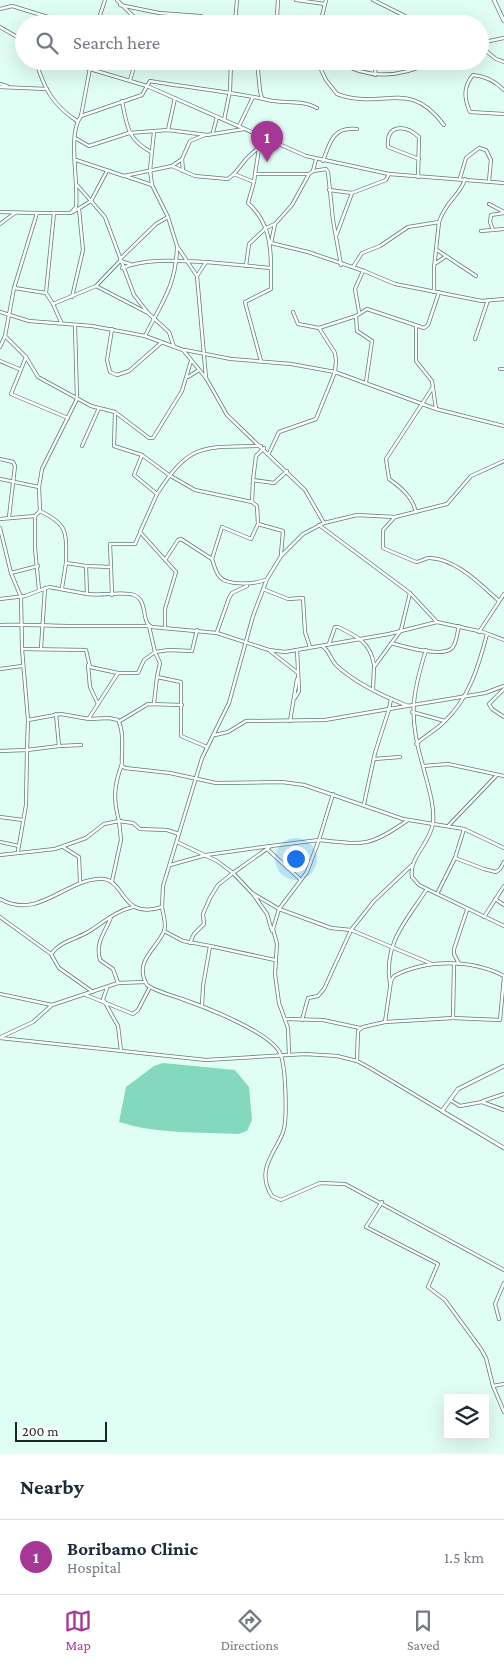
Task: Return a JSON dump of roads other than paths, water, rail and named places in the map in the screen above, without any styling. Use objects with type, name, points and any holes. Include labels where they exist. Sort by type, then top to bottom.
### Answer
[{"type":"street","points":[[100,15],[105,0]]},
{"type":"street","points":[[117,0],[131,15]]},
{"type":"street","points":[[236,15],[237,0]]},
{"type":"street","points":[[277,15],[278,0]]},
{"type":"street","points":[[296,0],[326,4]]},
{"type":"street","points":[[323,15],[326,0]]},
{"type":"street","points":[[374,0],[403,15]]},
{"type":"street","points":[[494,0],[502,13],[504,22]]},
{"type":"street","points":[[120,5],[158,13],[186,15]]},
{"type":"street","points":[[0,10],[14,7],[41,15]]},
{"type":"street","points":[[0,27],[15,36]]},
{"type":"street","points":[[489,42],[504,38]]},
{"type":"street","points":[[489,51],[504,62]]},
{"type":"street","points":[[40,70],[47,89],[58,108],[77,121]]},
{"type":"street","points":[[72,213],[76,204],[75,138],[77,121],[81,116],[90,70]]},
{"type":"street","points":[[97,70],[148,86],[301,155],[389,174],[460,178],[504,183]]},
{"type":"street","points":[[130,80],[133,70]]},
{"type":"street","points":[[224,120],[230,92],[230,70]]},
{"type":"street","points":[[258,70],[262,98]]},
{"type":"street","points":[[321,70],[326,80],[337,94],[369,99],[412,98],[430,108],[444,125]]},
{"type":"street","points":[[355,70],[375,75],[414,70]]},
{"type":"street","points":[[375,70],[375,75]]},
{"type":"street","points":[[504,90],[498,83],[484,76],[473,75],[468,80],[464,96],[470,112],[504,114]]},
{"type":"street","points":[[81,116],[122,100],[142,95],[150,81],[182,88],[223,91],[253,97],[308,103],[317,108]]},
{"type":"street","points":[[223,91],[229,82]]},
{"type":"street","points":[[0,86],[47,89]]},
{"type":"street","points":[[239,126],[253,97]]},
{"type":"street","points":[[168,130],[175,98]]},
{"type":"street","points":[[122,100],[129,134],[139,145],[151,152]]},
{"type":"street","points":[[213,132],[217,117]]},
{"type":"street","points":[[323,161],[333,137],[339,131],[346,128],[357,129]]},
{"type":"street","points":[[418,176],[419,159],[419,137],[412,131],[401,128],[392,131],[387,138],[388,147],[419,159]]},
{"type":"street","points":[[183,171],[182,159],[190,141],[213,132],[244,129]]},
{"type":"street","points":[[75,138],[88,146],[129,134],[168,130],[207,135]]},
{"type":"street","points":[[154,132],[150,170],[152,185],[168,217],[177,246],[197,276],[202,353],[206,378]]},
{"type":"street","points":[[261,136],[254,182],[248,203],[255,209],[272,243]]},
{"type":"street","points":[[172,166],[203,177],[228,179],[246,158],[258,148]]},
{"type":"street","points":[[460,178],[466,158],[479,148],[486,150],[491,160],[489,181]]},
{"type":"street","points":[[124,176],[172,166],[182,159]]},
{"type":"street","points":[[313,171],[316,159]]},
{"type":"street","points":[[76,160],[152,185]]},
{"type":"street","points":[[246,266],[249,244],[266,228],[274,224],[296,200],[309,174],[313,171],[327,170],[341,265]]},
{"type":"street","points":[[0,212],[72,213],[91,201],[107,171]]},
{"type":"street","points":[[234,174],[254,182]]},
{"type":"street","points":[[255,174],[309,174]]},
{"type":"street","points":[[329,190],[352,193],[386,180],[389,174]]},
{"type":"street","points":[[434,292],[434,264],[438,250],[439,222],[443,208],[460,190],[465,179]]},
{"type":"street","points":[[75,183],[108,223],[122,268],[134,295],[148,313]]},
{"type":"street","points":[[336,237],[352,193]]},
{"type":"street","points":[[489,204],[504,213]]},
{"type":"street","points":[[72,297],[83,250],[79,209]]},
{"type":"street","points":[[0,224],[16,212]]},
{"type":"street","points":[[0,347],[5,336],[7,316],[14,288],[36,213]]},
{"type":"street","points":[[493,230],[490,226],[491,215],[504,213]]},
{"type":"street","points":[[54,214],[46,293],[61,322]]},
{"type":"street","points":[[53,304],[96,286],[156,224],[168,217]]},
{"type":"street","points":[[353,268],[362,253],[380,246],[408,227],[439,222]]},
{"type":"street","points":[[261,361],[245,302],[271,289],[274,224]]},
{"type":"street","points":[[482,231],[504,229]]},
{"type":"street","points":[[272,243],[308,252],[341,265],[364,271],[394,284],[488,300],[504,299]]},
{"type":"street","points":[[145,336],[169,292],[176,261],[177,246]]},
{"type":"street","points":[[438,250],[476,276]]},
{"type":"street","points":[[434,264],[446,257]]},
{"type":"street","points":[[120,260],[132,264]]},
{"type":"street","points":[[117,266],[122,268],[132,264],[188,261],[271,268]]},
{"type":"street","points":[[197,276],[206,262]]},
{"type":"street","points":[[359,312],[355,289],[364,271]]},
{"type":"street","points":[[96,286],[154,317],[169,332],[174,347]]},
{"type":"street","points":[[14,288],[46,293]]},
{"type":"street","points":[[293,312],[298,324],[319,328],[356,316],[359,312],[371,310],[424,328],[428,325],[439,292]]},
{"type":"street","points":[[475,339],[488,300]]},
{"type":"street","points":[[1,314],[38,322],[61,322],[112,329],[145,336],[183,350],[291,364],[335,372],[436,409],[504,426]]},
{"type":"street","points":[[356,316],[357,331],[372,341],[366,382]]},
{"type":"street","points":[[0,519],[35,516],[40,511],[39,487],[47,457],[77,399],[75,324]]},
{"type":"street","points":[[416,326],[416,361],[432,381],[436,409]]},
{"type":"street","points":[[269,453],[279,432],[316,419],[335,372],[335,353],[319,328]]},
{"type":"street","points":[[112,329],[107,360],[110,372],[117,376],[129,371],[162,342]]},
{"type":"street","points":[[5,336],[26,357],[38,377],[77,399],[115,412],[149,438],[153,438],[173,408],[188,377],[192,360]]},
{"type":"street","points":[[183,350],[206,378],[227,414],[305,490],[324,523]]},
{"type":"street","points":[[26,357],[11,391],[13,396],[68,418]]},
{"type":"street","points":[[0,361],[20,369]]},
{"type":"street","points":[[188,377],[199,370]]},
{"type":"street","points":[[416,512],[413,502],[401,488],[389,479],[386,458],[433,387]]},
{"type":"street","points":[[82,446],[99,408]]},
{"type":"street","points":[[115,412],[114,446],[142,455],[169,475],[208,494],[252,502],[257,506],[258,524],[251,539],[222,527],[212,558]]},
{"type":"street","points":[[112,595],[110,544],[135,544],[156,494],[177,464],[205,448],[263,447]]},
{"type":"street","points":[[252,502],[256,456],[263,447]]},
{"type":"street","points":[[142,455],[134,475],[156,494]]},
{"type":"street","points":[[0,459],[14,464],[9,517]]},
{"type":"street","points":[[504,461],[471,476],[447,504],[395,517],[357,515],[324,523],[303,534],[281,556],[262,590],[244,643],[233,689],[215,735],[207,747],[196,778],[162,886],[164,931],[145,960],[143,971],[145,982],[150,987],[202,1006],[267,1039],[281,1055],[286,1096],[285,1124],[268,1160],[266,1177],[270,1193],[281,1200],[313,1185],[339,1183],[382,1202],[504,1270]]},
{"type":"street","points":[[253,480],[274,483],[287,472]]},
{"type":"street","points":[[0,479],[39,487]]},
{"type":"street","points":[[40,511],[54,517],[62,525],[66,538],[66,563],[62,588]]},
{"type":"street","points":[[35,516],[39,590]]},
{"type":"street","points":[[395,517],[383,530],[383,548],[416,562],[428,557],[449,563],[480,584],[498,600]]},
{"type":"street","points":[[258,524],[283,531],[281,556]]},
{"type":"street","points":[[319,525],[410,593],[437,622]]},
{"type":"street","points":[[0,528],[11,573],[21,597],[22,666],[28,720],[26,803],[18,852]]},
{"type":"street","points":[[140,532],[165,560],[173,566],[176,572],[165,609],[165,628]]},
{"type":"street","points":[[165,560],[178,540],[181,539],[212,558],[221,578],[249,585]]},
{"type":"street","points":[[66,563],[111,567]]},
{"type":"street","points":[[11,573],[38,566]]},
{"type":"street","points":[[86,566],[88,594]]},
{"type":"street","points":[[217,633],[222,613],[232,593],[267,579]]},
{"type":"street","points":[[41,648],[45,587]]},
{"type":"street","points":[[0,599],[21,597],[45,587],[62,588],[88,594],[125,594],[139,597],[143,603],[155,652],[160,663],[154,703]]},
{"type":"street","points":[[262,590],[288,599],[303,598],[305,632],[310,647]]},
{"type":"street","points":[[374,667],[401,630],[410,593]]},
{"type":"street","points":[[479,632],[498,600],[504,594]]},
{"type":"street","points":[[0,625],[149,626],[197,630],[217,633],[269,650],[297,650],[322,646],[437,622],[459,626],[504,640]]},
{"type":"street","points":[[329,644],[335,626],[360,638],[370,650],[374,667],[373,690]]},
{"type":"street","points":[[392,643],[426,650],[451,649],[454,646],[459,626]]},
{"type":"street","points":[[88,665],[118,673],[138,673],[144,660],[155,652],[168,650],[192,651],[197,630]]},
{"type":"street","points":[[416,744],[445,722],[463,696],[474,678],[487,634]]},
{"type":"street","points":[[322,646],[328,650],[336,665],[373,690],[411,706]]},
{"type":"street","points":[[22,649],[86,650],[88,652],[90,687],[98,704]]},
{"type":"street","points":[[269,650],[298,674]]},
{"type":"street","points":[[290,721],[295,698],[299,691],[297,650]]},
{"type":"street","points":[[302,1020],[308,998],[318,996],[324,989],[351,930],[374,901],[413,864],[433,824],[423,766],[416,744],[411,706],[416,680],[426,650]]},
{"type":"street","points":[[0,669],[22,666]]},
{"type":"street","points":[[89,719],[118,673]]},
{"type":"street","points":[[157,677],[181,682],[181,736],[207,747]]},
{"type":"street","points":[[215,735],[228,732],[246,721],[332,719],[485,693],[504,687]]},
{"type":"street","points":[[504,687],[489,704],[492,709],[504,717]]},
{"type":"street","points":[[363,804],[391,699]]},
{"type":"street","points":[[28,720],[56,714],[66,714],[89,719],[112,718],[120,721],[128,718],[144,705],[154,703],[182,706]]},
{"type":"street","points":[[412,712],[445,722]]},
{"type":"street","points":[[56,714],[59,746]]},
{"type":"street","points":[[112,881],[121,840],[119,820],[113,795],[115,781],[122,763],[123,746],[120,721]]},
{"type":"street","points":[[0,751],[81,745]]},
{"type":"street","points":[[374,759],[400,757]]},
{"type":"street","points":[[122,763],[125,768],[232,784],[296,784],[333,794],[408,820],[449,825],[464,829],[504,848]]},
{"type":"street","points":[[423,766],[448,764],[504,776]]},
{"type":"street","points":[[449,825],[496,775]]},
{"type":"street","points":[[273,933],[279,909],[309,869],[333,794]]},
{"type":"street","points":[[0,816],[23,820]]},
{"type":"street","points":[[0,855],[62,847],[86,838],[104,824],[119,820],[133,823],[140,829],[167,830],[179,834]]},
{"type":"street","points":[[170,865],[206,855],[257,846],[319,840],[354,843],[370,842],[408,820]]},
{"type":"street","points":[[437,894],[455,858],[464,829]]},
{"type":"street","points":[[0,842],[19,846]]},
{"type":"street","points":[[177,842],[206,855],[233,873],[252,893],[267,914],[277,944],[275,960],[276,986],[289,1033],[289,1054]]},
{"type":"street","points":[[190,943],[194,934],[204,924],[204,911],[213,893],[233,873],[271,846]]},
{"type":"street","points":[[62,847],[79,857],[80,881]]},
{"type":"street","points":[[267,849],[301,880]]},
{"type":"street","points":[[455,858],[493,872],[500,869],[504,862]]},
{"type":"street","points":[[413,864],[412,877],[427,889],[467,910],[504,926]]},
{"type":"street","points":[[0,899],[19,905],[36,903],[62,894],[80,881],[103,878],[112,881],[133,907]]},
{"type":"street","points":[[484,917],[504,886]]},
{"type":"street","points":[[385,1022],[390,986],[388,963],[392,945],[427,889]]},
{"type":"street","points":[[252,893],[279,909],[335,930],[351,930],[392,945],[432,964]]},
{"type":"street","points":[[495,899],[504,905]]},
{"type":"street","points":[[51,954],[60,944],[86,933],[112,915],[133,907],[147,910],[162,908]]},
{"type":"street","points":[[460,964],[454,952],[467,910]]},
{"type":"street","points":[[112,915],[100,939],[98,948],[100,960],[113,969],[118,983]]},
{"type":"street","points":[[0,922],[1,918],[51,954],[60,968],[93,992]]},
{"type":"street","points":[[164,931],[190,943],[275,960]]},
{"type":"street","points":[[202,1006],[203,986],[210,946]]},
{"type":"street","points":[[284,1019],[323,1020],[360,1028],[385,1022],[454,1018],[500,1020],[504,976],[460,964],[432,964],[394,976],[390,986]]},
{"type":"street","points":[[454,964],[454,1018]]},
{"type":"street","points":[[0,1038],[33,1022],[52,1005],[118,983],[145,982]]},
{"type":"street","points":[[85,994],[135,1014],[150,987]]},
{"type":"street","points":[[107,988],[104,997],[118,1026],[120,1051]]},
{"type":"street","points":[[0,994],[52,1005]]},
{"type":"street","points":[[357,1062],[360,1028]]},
{"type":"street","points":[[0,1038],[206,1060],[289,1054],[322,1054],[357,1062],[504,1148]]},
{"type":"street","points":[[442,1111],[463,1086],[504,1066]]},
{"type":"street","points":[[450,1100],[464,1107],[504,1094]]},
{"type":"street","points":[[482,1102],[504,1110]]},
{"type":"street","points":[[382,1202],[366,1227],[438,1264],[428,1287],[445,1300],[481,1349],[486,1358],[493,1386],[504,1412]]},
{"type":"street","points":[[498,1319],[496,1301],[504,1283]]},
{"type":"street","points":[[493,1386],[504,1384]]},
{"type":"place","name":"Boribamo Clinic","points":[[267,162]]}]
